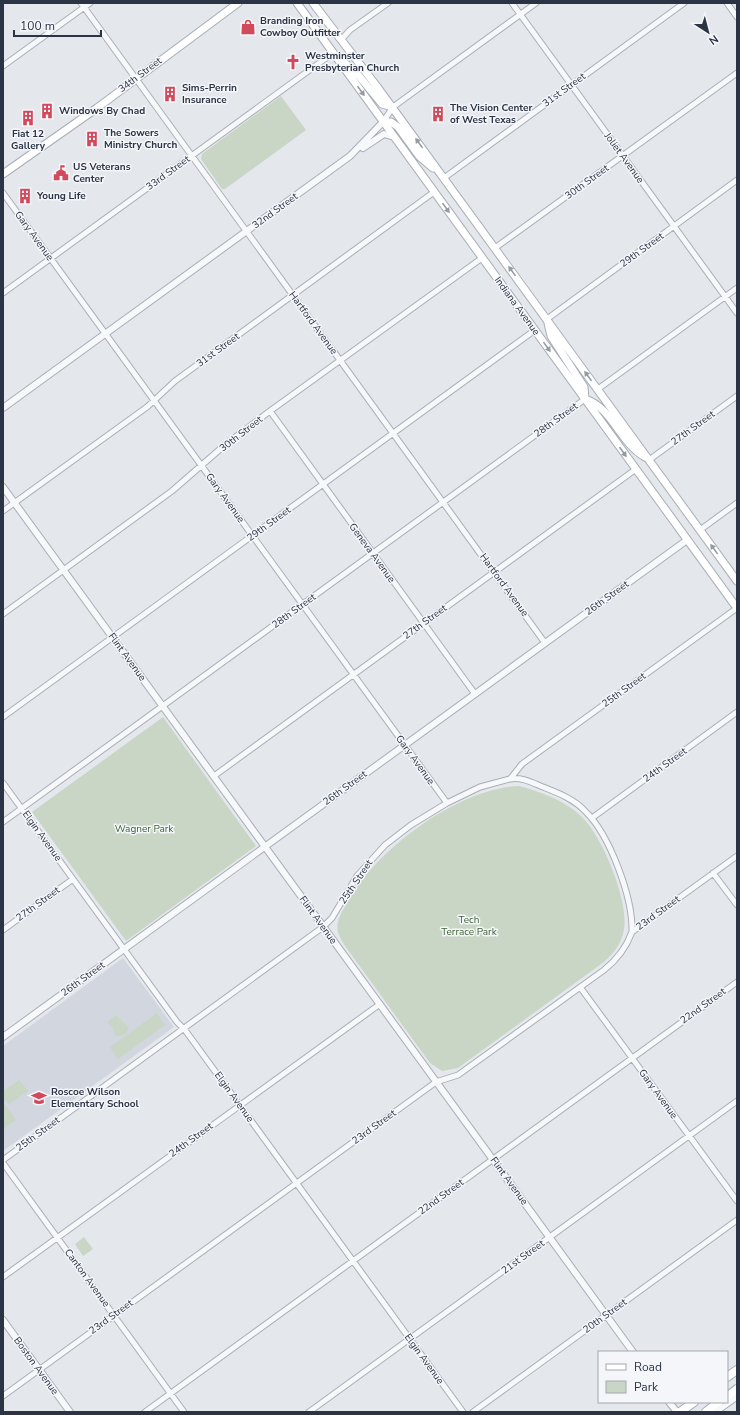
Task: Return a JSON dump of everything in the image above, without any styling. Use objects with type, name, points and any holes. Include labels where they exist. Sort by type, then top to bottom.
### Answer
[{"type":"main road","name":"34th Street","points":[[3,174],[97,108],[135,78],[238,3]]},
{"type":"main road","name":"Indiana Avenue","points":[[297,3],[737,608]]},
{"type":"main road","name":"Indiana Avenue","points":[[313,3],[393,107],[737,581]]},
{"type":"main road","points":[[333,53],[359,76],[382,104],[393,107]]},
{"type":"main road","points":[[383,122],[391,122],[398,127],[419,156],[444,178]]},
{"type":"main road","points":[[547,319],[551,336],[584,387],[585,399],[593,401],[628,443],[649,460]]},
{"type":"main road","points":[[728,1377],[737,1370]]},
{"type":"main road","points":[[728,1395],[737,1389]]},
{"type":"main road","points":[[680,1412],[693,1403]]},
{"type":"main road","points":[[706,1412],[719,1403]]},
{"type":"street","points":[[3,66],[83,5],[90,3]]},
{"type":"street","points":[[341,40],[350,30],[388,3]]},
{"type":"street","name":"Joliet Avenue","points":[[512,3],[737,313]]},
{"type":"street","name":"32nd Street","points":[[3,408],[350,156],[383,122],[393,107],[536,3]]},
{"type":"street","name":"31st Street","points":[[444,178],[684,3]]},
{"type":"street","points":[[727,3],[737,17]]},
{"type":"street","name":"Hartford Avenue","points":[[83,5],[545,643]]},
{"type":"street","name":"33rd Street","points":[[3,293],[333,53]]},
{"type":"street","name":"30th Street","points":[[495,248],[737,73]]},
{"type":"street","points":[[350,156],[384,134],[394,137]]},
{"type":"street","name":"29th Street","points":[[547,319],[737,180]]},
{"type":"street","name":"Gary Avenue","points":[[3,192],[447,803]]},
{"type":"street","name":"31st Street","points":[[3,511],[154,400],[175,381],[434,192]]},
{"type":"street","name":"30th Street","points":[[3,614],[172,491],[226,444],[270,411],[482,258]]},
{"type":"street","points":[[598,389],[737,288]]},
{"type":"street","name":"29th Street","points":[[3,717],[535,330]]},
{"type":"street","name":"27th Street","points":[[649,460],[737,396]]},
{"type":"street","name":"28th Street","points":[[3,822],[585,399]]},
{"type":"street","name":"Geneva Avenue","points":[[270,411],[475,694]]},
{"type":"street","name":"27th Street","points":[[214,776],[636,469]]},
{"type":"street","name":"Flint Avenue","points":[[3,486],[632,1351]]},
{"type":"street","points":[[700,530],[737,503]]},
{"type":"street","name":"26th Street","points":[[3,1037],[687,540]]},
{"type":"street","name":"25th Street","points":[[3,1160],[323,927],[332,918],[357,876],[371,859],[385,845],[411,825],[447,803],[480,788],[510,779],[522,764],[737,608]]},
{"type":"street","name":"24th Street","points":[[592,818],[737,712]]},
{"type":"street","points":[[510,779],[518,778],[554,791],[577,804],[592,818],[605,838],[618,868],[632,915],[632,932]]},
{"type":"street","name":"Elgin Avenue","points":[[3,783],[123,949],[240,1105],[463,1412]]},
{"type":"street","name":"23rd Street","points":[[3,1396],[436,1082],[458,1075],[580,986],[618,958],[624,950],[632,932],[737,856]]},
{"type":"street","points":[[714,873],[737,905]]},
{"type":"street","name":"27th Street","points":[[3,930],[73,879]]},
{"type":"street","name":"22nd Street","points":[[145,1412],[737,982]]},
{"type":"street","name":"Gary Avenue","points":[[580,986],[737,1201]]},
{"type":"street","name":"24th Street","points":[[3,1277],[380,1004]]},
{"type":"street","name":"21st Street","points":[[309,1412],[316,1410],[410,1339],[737,1101]]},
{"type":"street","name":"Canton Avenue","points":[[3,1163],[184,1412]]},
{"type":"street","name":"20th Street","points":[[473,1412],[737,1220]]},
{"type":"street","name":"Boston Avenue","points":[[3,1320],[70,1412]]},
{"type":"street","points":[[716,1412],[737,1397]]},
{"type":"street","points":[[670,1403],[676,1412]]},
{"type":"shaded area","name":"Roscoe Wilson Elementary School","points":[[123,958],[174,1027],[3,1151],[3,1046]]},
{"type":"green space","points":[[281,96],[306,130],[225,189],[222,189],[201,159],[202,154]]},
{"type":"green space","name":"Wagner Park","points":[[163,717],[256,846],[126,941],[32,812]]},
{"type":"green space","name":"Tech Terrace Park","points":[[519,786],[560,801],[574,810],[589,825],[605,853],[618,886],[624,917],[623,934],[617,947],[604,962],[458,1068],[442,1071],[430,1063],[345,946],[340,938],[337,928],[339,920],[348,901],[361,881],[398,843],[421,825],[445,810],[470,798],[495,789]]},
{"type":"green space","points":[[157,1013],[165,1025],[118,1059],[110,1047]]},
{"type":"green space","points":[[116,1015],[128,1027],[126,1033],[121,1036],[116,1036],[112,1027],[107,1022]]},
{"type":"green space","points":[[19,1080],[28,1091],[9,1104],[3,1098],[3,1091]]},
{"type":"green space","points":[[3,1102],[16,1120],[3,1129]]},
{"type":"green space","points":[[84,1237],[93,1249],[83,1256],[75,1244]]},
{"type":"place","name":"Branding Iron Cowboy Outfitter","points":[[248,27]]},
{"type":"place","name":"Westminster Presbyterian Church","points":[[293,62]]},
{"type":"place","name":"Sims-Perrin Insurance","points":[[170,94]]},
{"type":"place","name":"Windows By Chad","points":[[47,111]]},
{"type":"place","name":"The Vision Center of West Texas","points":[[438,114]]},
{"type":"place","name":"Fiat 12 Gallery","points":[[28,118]]},
{"type":"place","name":"The Sowers Ministry Church","points":[[92,139]]},
{"type":"place","name":"US Veterans Center","points":[[61,173]]},
{"type":"place","name":"Young Life","points":[[25,196]]},
{"type":"place","name":"Roscoe Wilson Elementary School","points":[[39,1098]]}]
